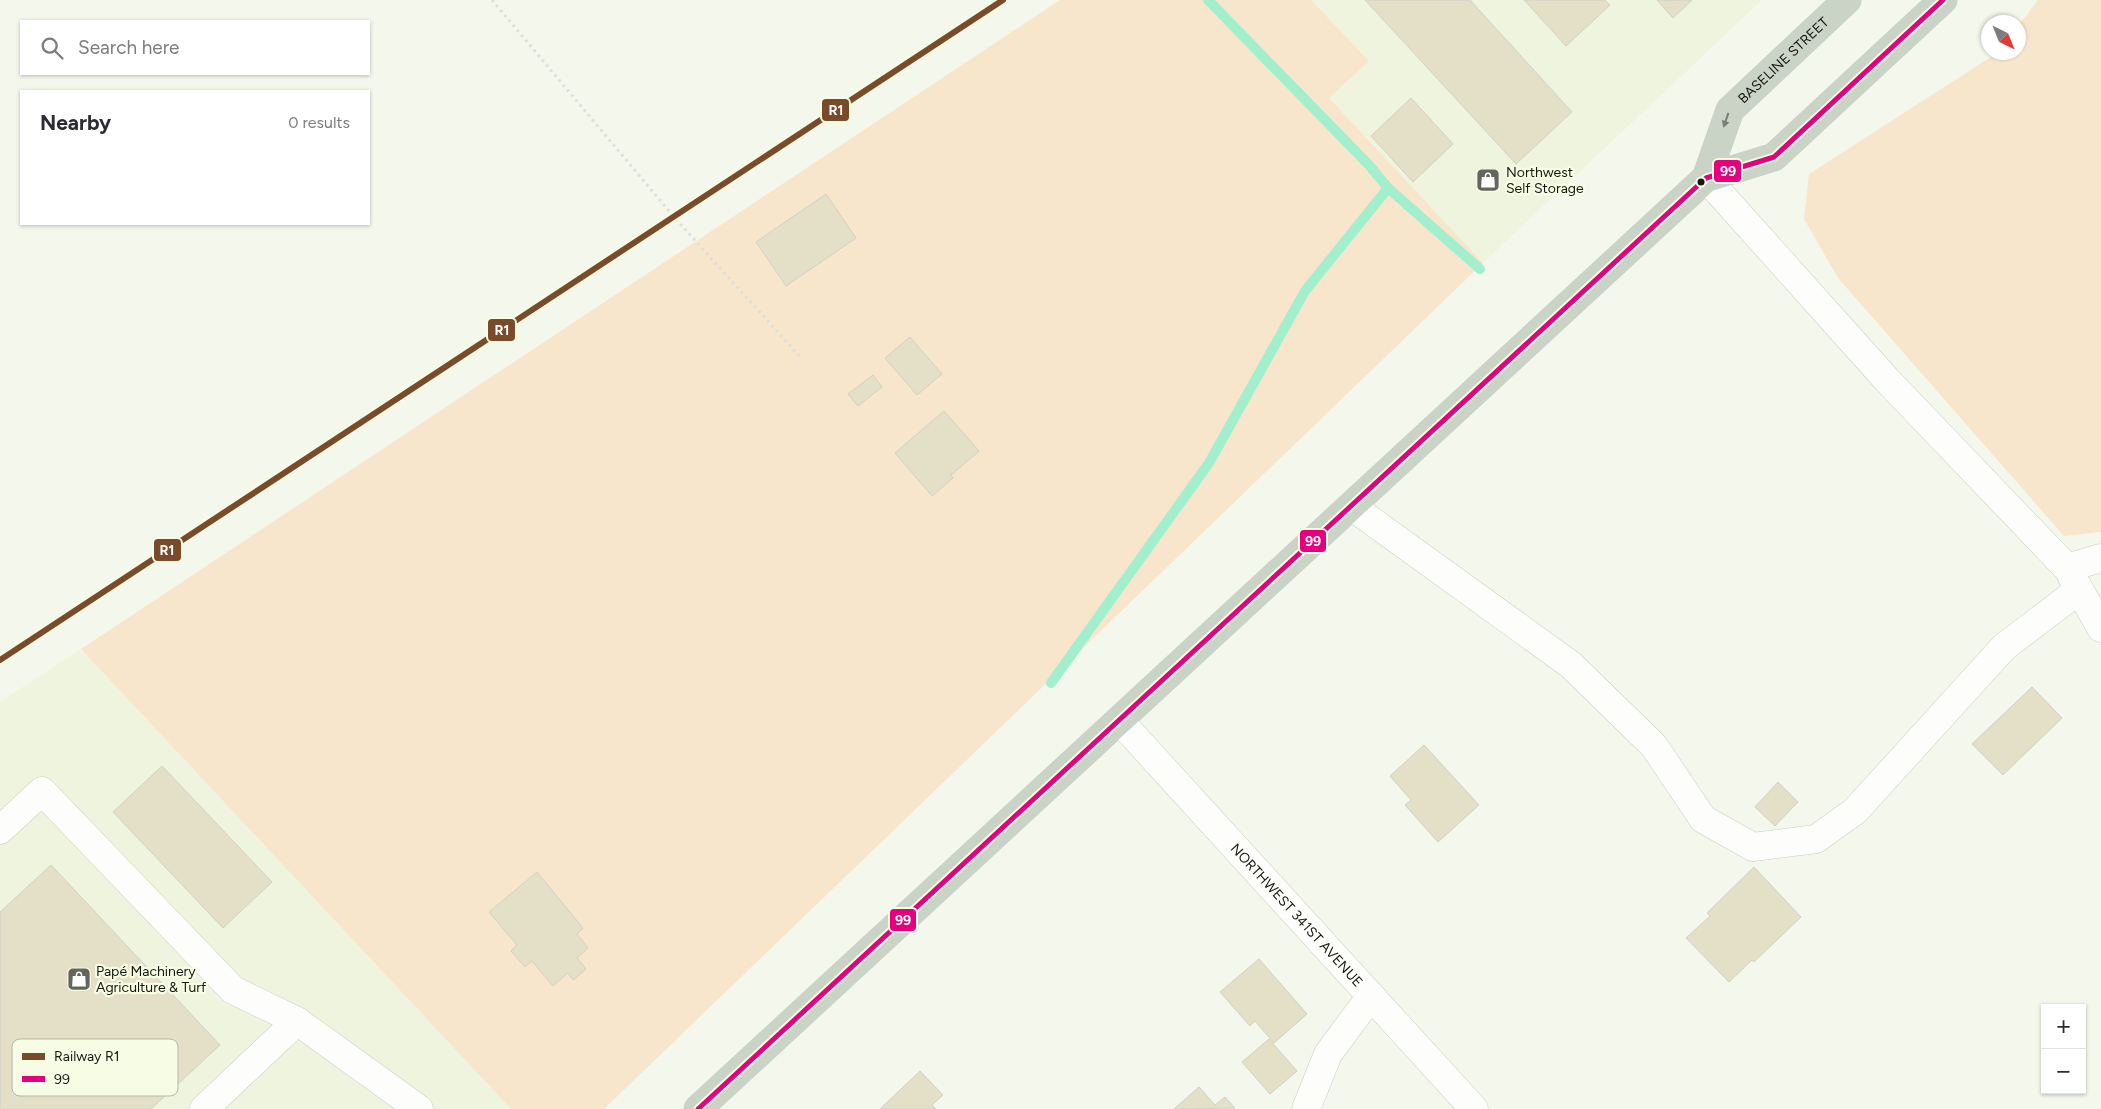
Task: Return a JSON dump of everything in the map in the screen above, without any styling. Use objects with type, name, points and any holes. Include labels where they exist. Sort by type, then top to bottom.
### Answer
[{"type":"highway","name":"BASELINE STREET","points":[[1706,178],[1730,110],[1848,0]]},
{"type":"highway","points":[[698,1109],[1706,178],[1774,158],[1943,0]]},
{"type":"street","points":[[1706,178],[1887,380],[2073,579],[2101,628]]},
{"type":"street","points":[[1351,506],[1571,665],[1654,746],[1703,819],[1752,847],[1816,839],[1855,812],[2004,647],[2073,579],[2101,558]]},
{"type":"street","name":"NORTHWEST 341ST AVENUE","points":[[1119,720],[1474,1109]]},
{"type":"street","points":[[0,830],[42,791],[233,990],[297,1021],[419,1109]]},
{"type":"street","points":[[1306,1109],[1328,1054],[1371,996]]},
{"type":"street","points":[[204,1109],[297,1021]]},
{"type":"path","points":[[492,0],[674,217],[802,359]]},
{"type":"shaded area","points":[[1060,0],[1311,0],[1369,61],[1329,98],[1483,263],[604,1109],[511,1109],[81,649]]},
{"type":"shaded area","name":"Northwest Self Storage","points":[[1311,0],[1762,0],[1483,263],[1328,98],[1368,61]]},
{"type":"shaded area","points":[[2038,0],[2101,0],[2101,532],[2064,536],[1838,278],[1804,219],[1809,174],[1986,60],[2026,60],[2026,16]]},
{"type":"shaded area","points":[[81,649],[511,1109],[0,1109],[0,702]]},
{"type":"building","points":[[1365,0],[1470,0],[1572,112],[1516,164]]},
{"type":"building","points":[[1524,0],[1605,0],[1610,5],[1566,46]]},
{"type":"building","points":[[1657,0],[1692,0],[1673,18]]},
{"type":"building","points":[[1411,98],[1453,144],[1413,182],[1371,136]]},
{"type":"building","points":[[826,194],[856,238],[786,286],[756,242]]},
{"type":"building","points":[[910,337],[942,374],[917,395],[885,358]]},
{"type":"building","points":[[873,375],[882,387],[858,406],[848,394]]},
{"type":"building","points":[[944,411],[979,451],[951,475],[953,478],[932,496],[895,453]]},
{"type":"building","points":[[2032,687],[2062,718],[2003,775],[1972,744]]},
{"type":"building","points":[[1424,745],[1479,805],[1438,842],[1405,805],[1411,800],[1390,776]]},
{"type":"building","points":[[162,766],[272,882],[223,928],[113,812]]},
{"type":"building","points":[[1778,782],[1798,802],[1775,826],[1755,807]]},
{"type":"building","name":"Papé Machinery Agriculture & Turf","points":[[51,865],[220,1045],[178,1084],[178,1039],[12,1039],[12,1096],[165,1096],[151,1109],[0,1109],[0,912]]},
{"type":"building","points":[[1754,867],[1801,917],[1754,962],[1752,960],[1729,982],[1686,938],[1710,916],[1707,913]]},
{"type":"building","points":[[537,872],[583,928],[577,934],[588,948],[577,958],[586,969],[573,980],[568,973],[553,986],[532,961],[525,967],[511,951],[517,945],[489,912]]},
{"type":"building","points":[[1259,959],[1307,1014],[1274,1043],[1255,1021],[1250,1026],[1220,992]]},
{"type":"building","points":[[1269,1039],[1297,1071],[1270,1094],[1242,1062]]},
{"type":"building","points":[[920,1071],[943,1095],[932,1105],[936,1109],[880,1109]]},
{"type":"building","points":[[1199,1087],[1215,1105],[1225,1097],[1235,1108],[1174,1109]]},
{"type":"waterway","points":[[1208,0],[1369,165],[1388,188],[1480,269]]},
{"type":"waterway","points":[[1051,683],[1209,463],[1305,291],[1388,188]]},
{"type":"rail line","name":"R1","points":[[0,660],[1003,0]]},
{"type":"transit line","name":"99","points":[[698,1109],[1706,178],[1774,157],[1943,0]]},
{"type":"place","name":"Northwest Self Storage","points":[[1488,180]]},
{"type":"place","name":"Papé Machinery Agriculture & Turf","points":[[79,979]]}]
